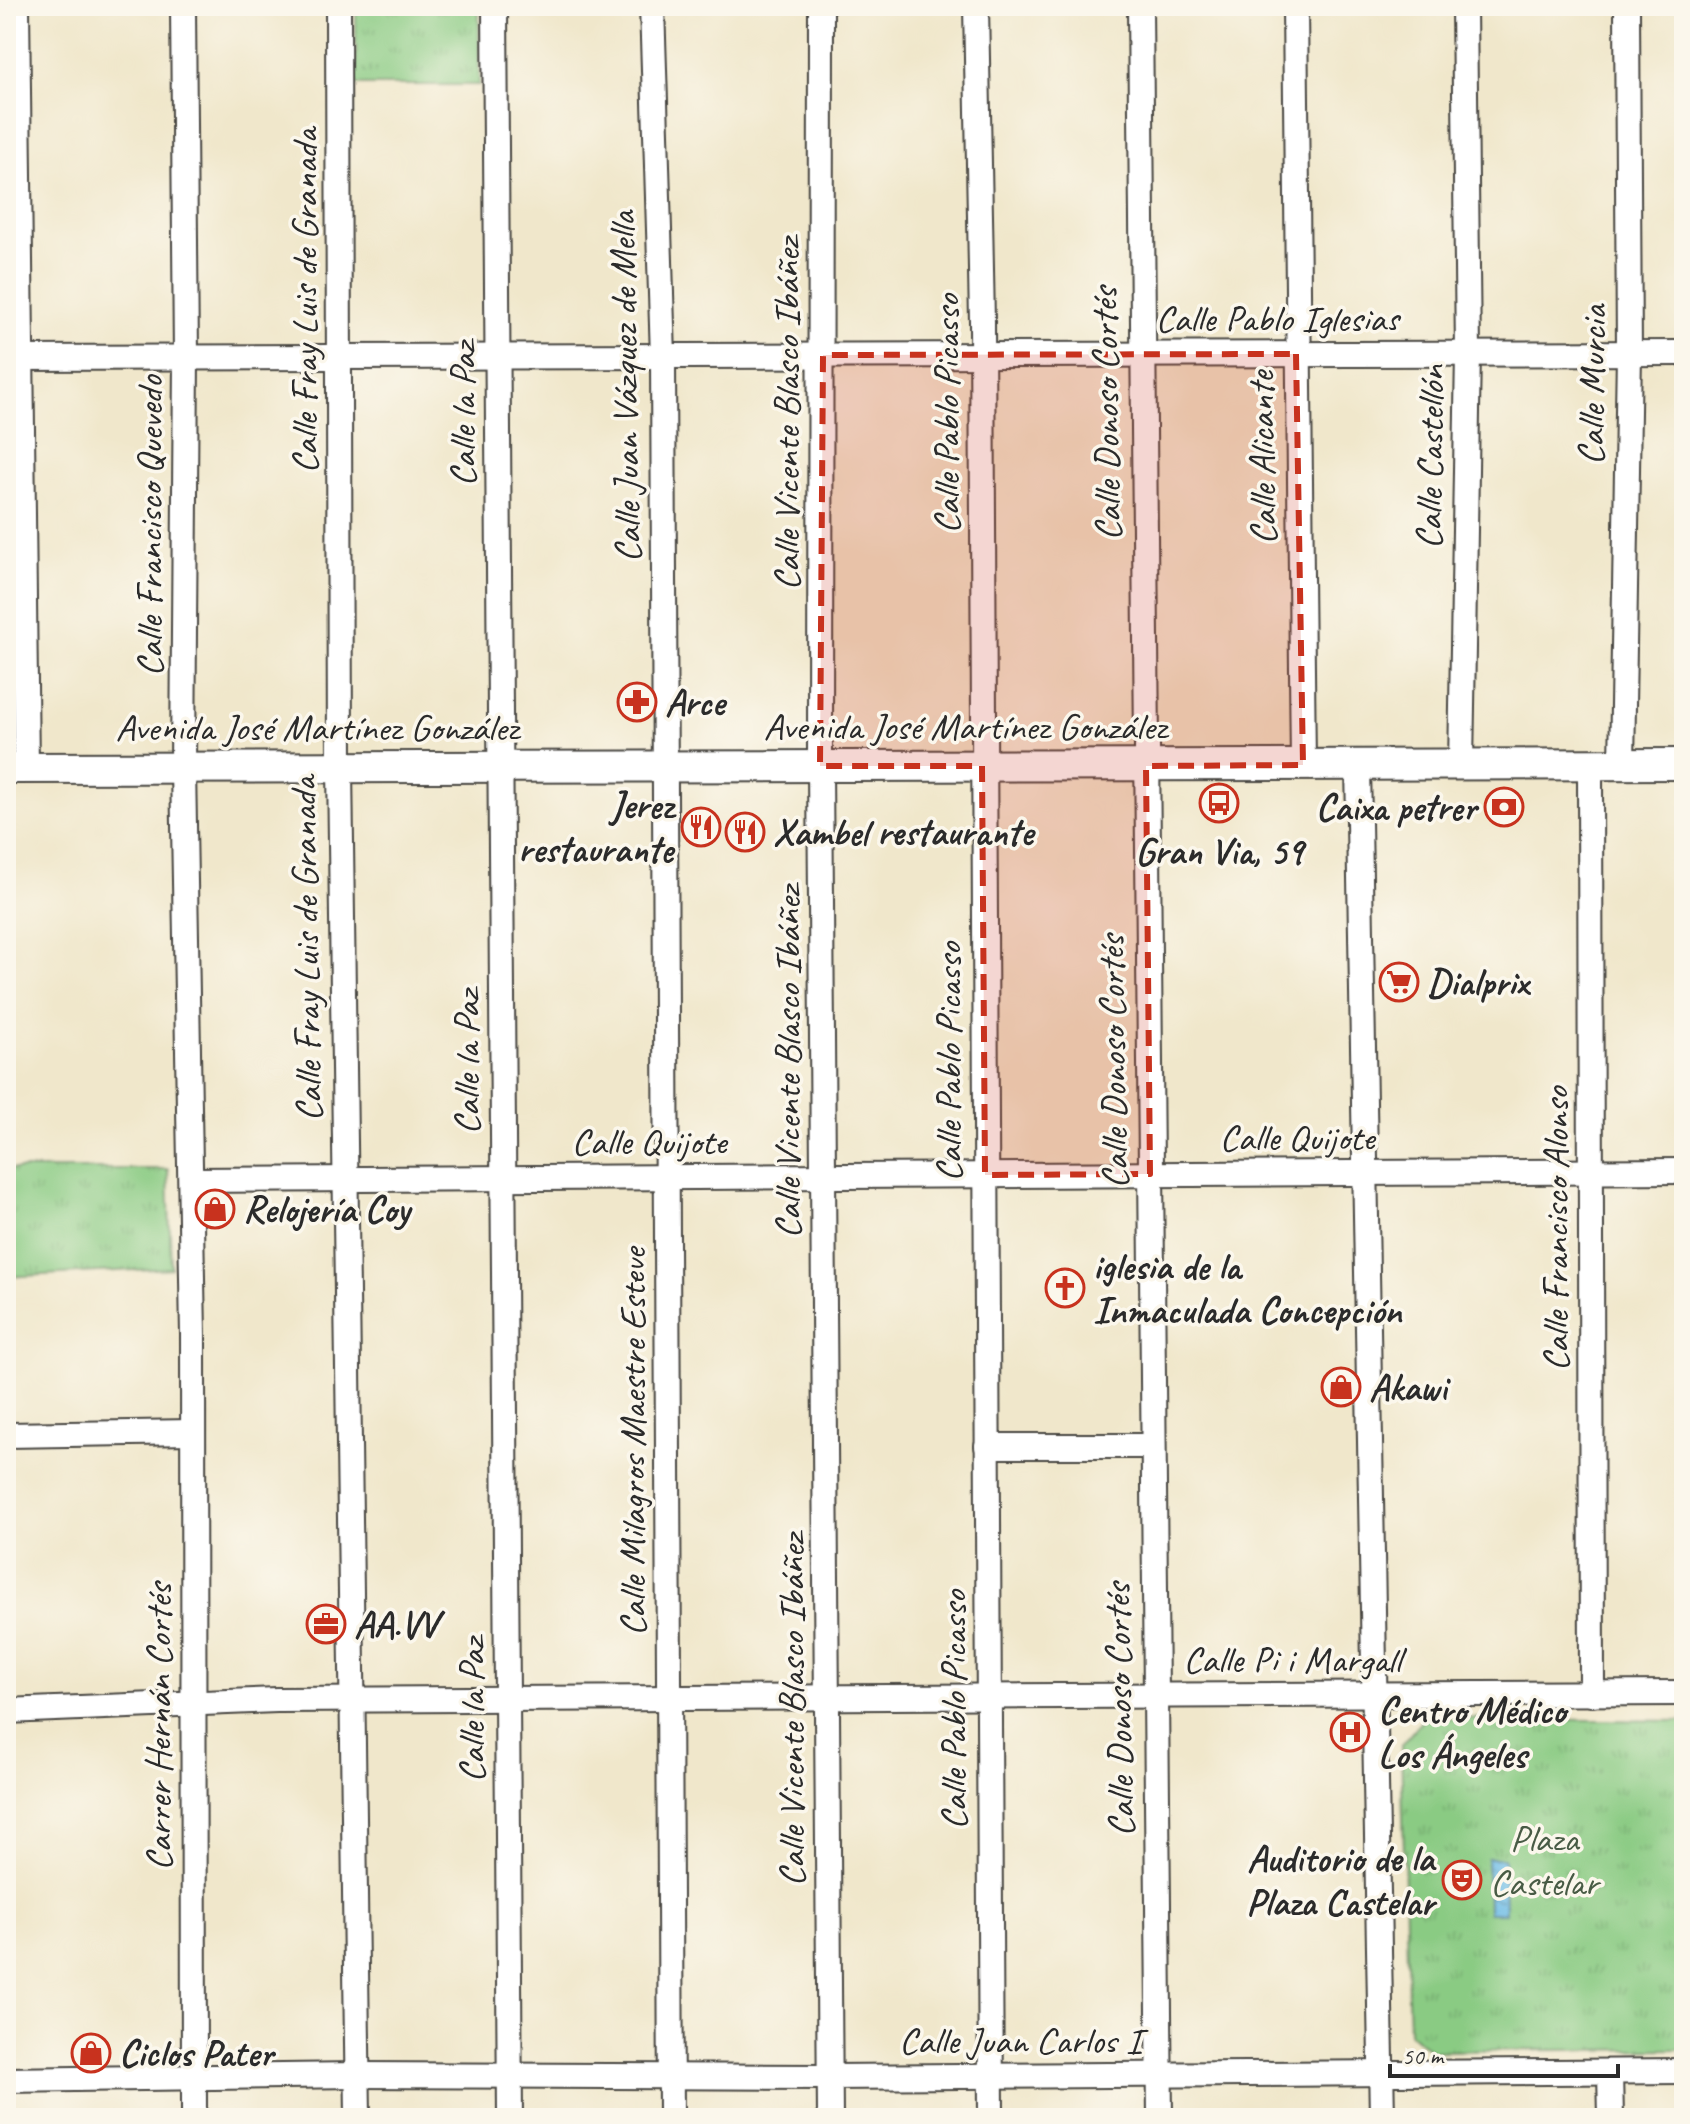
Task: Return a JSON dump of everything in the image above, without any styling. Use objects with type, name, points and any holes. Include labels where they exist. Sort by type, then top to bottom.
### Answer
[{"type":"street","points":[[16,768],[12,147],[17,6]]},
{"type":"street","name":"Calle Francisco Quevedo","points":[[183,6],[186,357],[183,768],[193,1335]]},
{"type":"street","name":"Calle Fray Luis de Granada","points":[[338,6],[340,767],[358,2118]]},
{"type":"street","name":"Calle la Paz","points":[[495,6],[510,2118]]},
{"type":"street","name":"Calle Juan Vázquez de Mella","points":[[652,6],[663,357],[665,767]]},
{"type":"street","name":"Calle Vicente Blasco Ibáñez","points":[[821,6],[823,355],[820,766],[830,2118]]},
{"type":"street","name":"Calle Pablo Picasso","points":[[976,6],[982,354],[991,2118]]},
{"type":"street","name":"Calle Donoso Cortés","points":[[1140,6],[1160,2118]]},
{"type":"street","name":"Calle Alicante","points":[[1295,6],[1296,354],[1303,765]]},
{"type":"street","name":"Calle Castellón","points":[[1461,765],[1468,353],[1464,6]]},
{"type":"street","name":"Calle Murcia","points":[[1622,764],[1629,353],[1627,6]]},
{"type":"street","name":"Calle Pablo Iglesias","points":[[14,358],[1684,353]]},
{"type":"street","name":"Avenida José Martínez González","points":[[16,768],[1684,764]]},
{"type":"street","points":[[1358,765],[1382,2118]]},
{"type":"street","name":"Calle Francisco Alonso","points":[[1590,765],[1592,1694]]},
{"type":"street","name":"Calle Milagros Maestre Esteve","points":[[665,767],[671,2118]]},
{"type":"street","name":"Calle Quijote","points":[[191,1180],[1684,1171]]},
{"type":"street","name":"Carrer Hernán Cortés","points":[[193,1335],[194,2118]]},
{"type":"street","points":[[6,1435],[193,1432]]},
{"type":"street","points":[[987,1446],[1153,1446]]},
{"type":"street","name":"Calle Pi i Margall","points":[[6,1711],[277,1700],[1684,1693]]},
{"type":"street","name":"Calle Juan Carlos I","points":[[6,2080],[357,2075],[830,2077],[1684,2071]]},
{"type":"street","points":[[1610,2072],[1611,2118]]},
{"type":"highlighted area","points":[[1296,354],[1303,765],[1146,766],[1150,1174],[985,1175],[982,766],[820,766],[823,355]]},
{"type":"green space","points":[[356,6],[479,6],[479,85],[356,85]]},
{"type":"green space","points":[[6,1169],[168,1169],[171,1268],[6,1277]]},
{"type":"green space","name":"Plaza Castelar","points":[[1424,1718],[1684,1721],[1684,2049],[1431,2051],[1409,2032],[1401,1745]]},
{"type":"water","points":[[1487,1858],[1504,1858],[1505,1913],[1488,1913]]},
{"type":"place","name":"Arce","points":[[637,702]]},
{"type":"place","name":"Gran Via, 59","points":[[1219,803]]},
{"type":"place","name":"Caixa petrer","points":[[1504,807]]},
{"type":"place","name":"Jerez restaurante","points":[[701,827]]},
{"type":"place","name":"Xambel restaurante","points":[[745,832]]},
{"type":"place","name":"Dialprix","points":[[1399,982]]},
{"type":"place","name":"Relojería Coy","points":[[215,1209]]},
{"type":"place","name":"iglesia de la Inmaculada Concepción","points":[[1065,1288]]},
{"type":"place","name":"Akawi","points":[[1341,1387]]},
{"type":"place","name":"AA.VV","points":[[326,1624]]},
{"type":"place","name":"Centro Médico Los Ángeles","points":[[1350,1732]]},
{"type":"place","name":"Auditorio de la Plaza Castelar","points":[[1462,1880]]},
{"type":"place","name":"Ciclos Pater","points":[[91,2053]]}]
